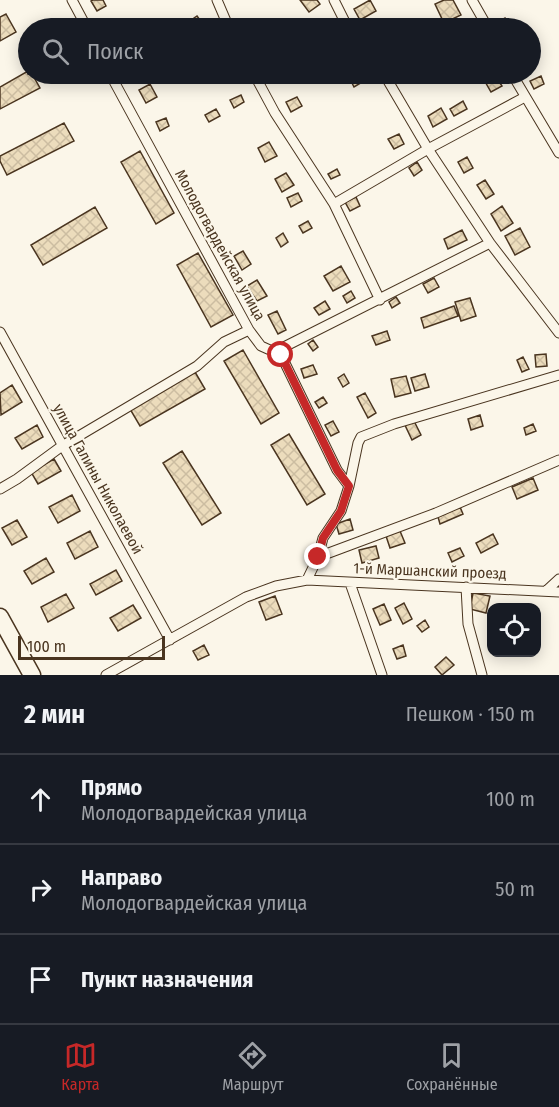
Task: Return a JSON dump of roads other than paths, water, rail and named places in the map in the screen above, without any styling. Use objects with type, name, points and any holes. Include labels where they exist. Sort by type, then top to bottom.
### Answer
[{"type":"highway","points":[[0,616],[32,675]]},
{"type":"street","points":[[72,0],[82,18]]},
{"type":"street","points":[[217,0],[225,18]]},
{"type":"street","points":[[334,0],[343,18]]},
{"type":"street","points":[[472,0],[482,18]]},
{"type":"street","name":"Молодогвардейская улица","points":[[115,84],[249,330],[261,346],[281,355],[337,470],[349,486]]},
{"type":"street","points":[[259,84],[275,113],[334,204],[380,300]]},
{"type":"street","points":[[390,84],[428,149],[490,243],[559,333]]},
{"type":"street","points":[[518,84],[559,153]]},
{"type":"street","points":[[334,204],[428,149],[525,97]]},
{"type":"street","points":[[274,352],[490,243]]},
{"type":"street","points":[[0,489],[62,446],[197,366],[224,342],[249,330]]},
{"type":"street","name":"улица Галины Николаевой","points":[[0,332],[170,640]]},
{"type":"street","points":[[307,580],[318,557],[323,538],[341,511],[349,486],[357,443],[361,437],[394,424],[559,375]]},
{"type":"street","points":[[318,557],[436,513],[559,460]]},
{"type":"street","points":[[546,591],[559,579]]},
{"type":"street","name":"1-й Маршанский проезд","points":[[106,675],[246,597],[276,586],[307,580],[559,592]]},
{"type":"street","points":[[350,583],[382,675]]},
{"type":"street","points":[[466,586],[468,624],[482,675]]}]
